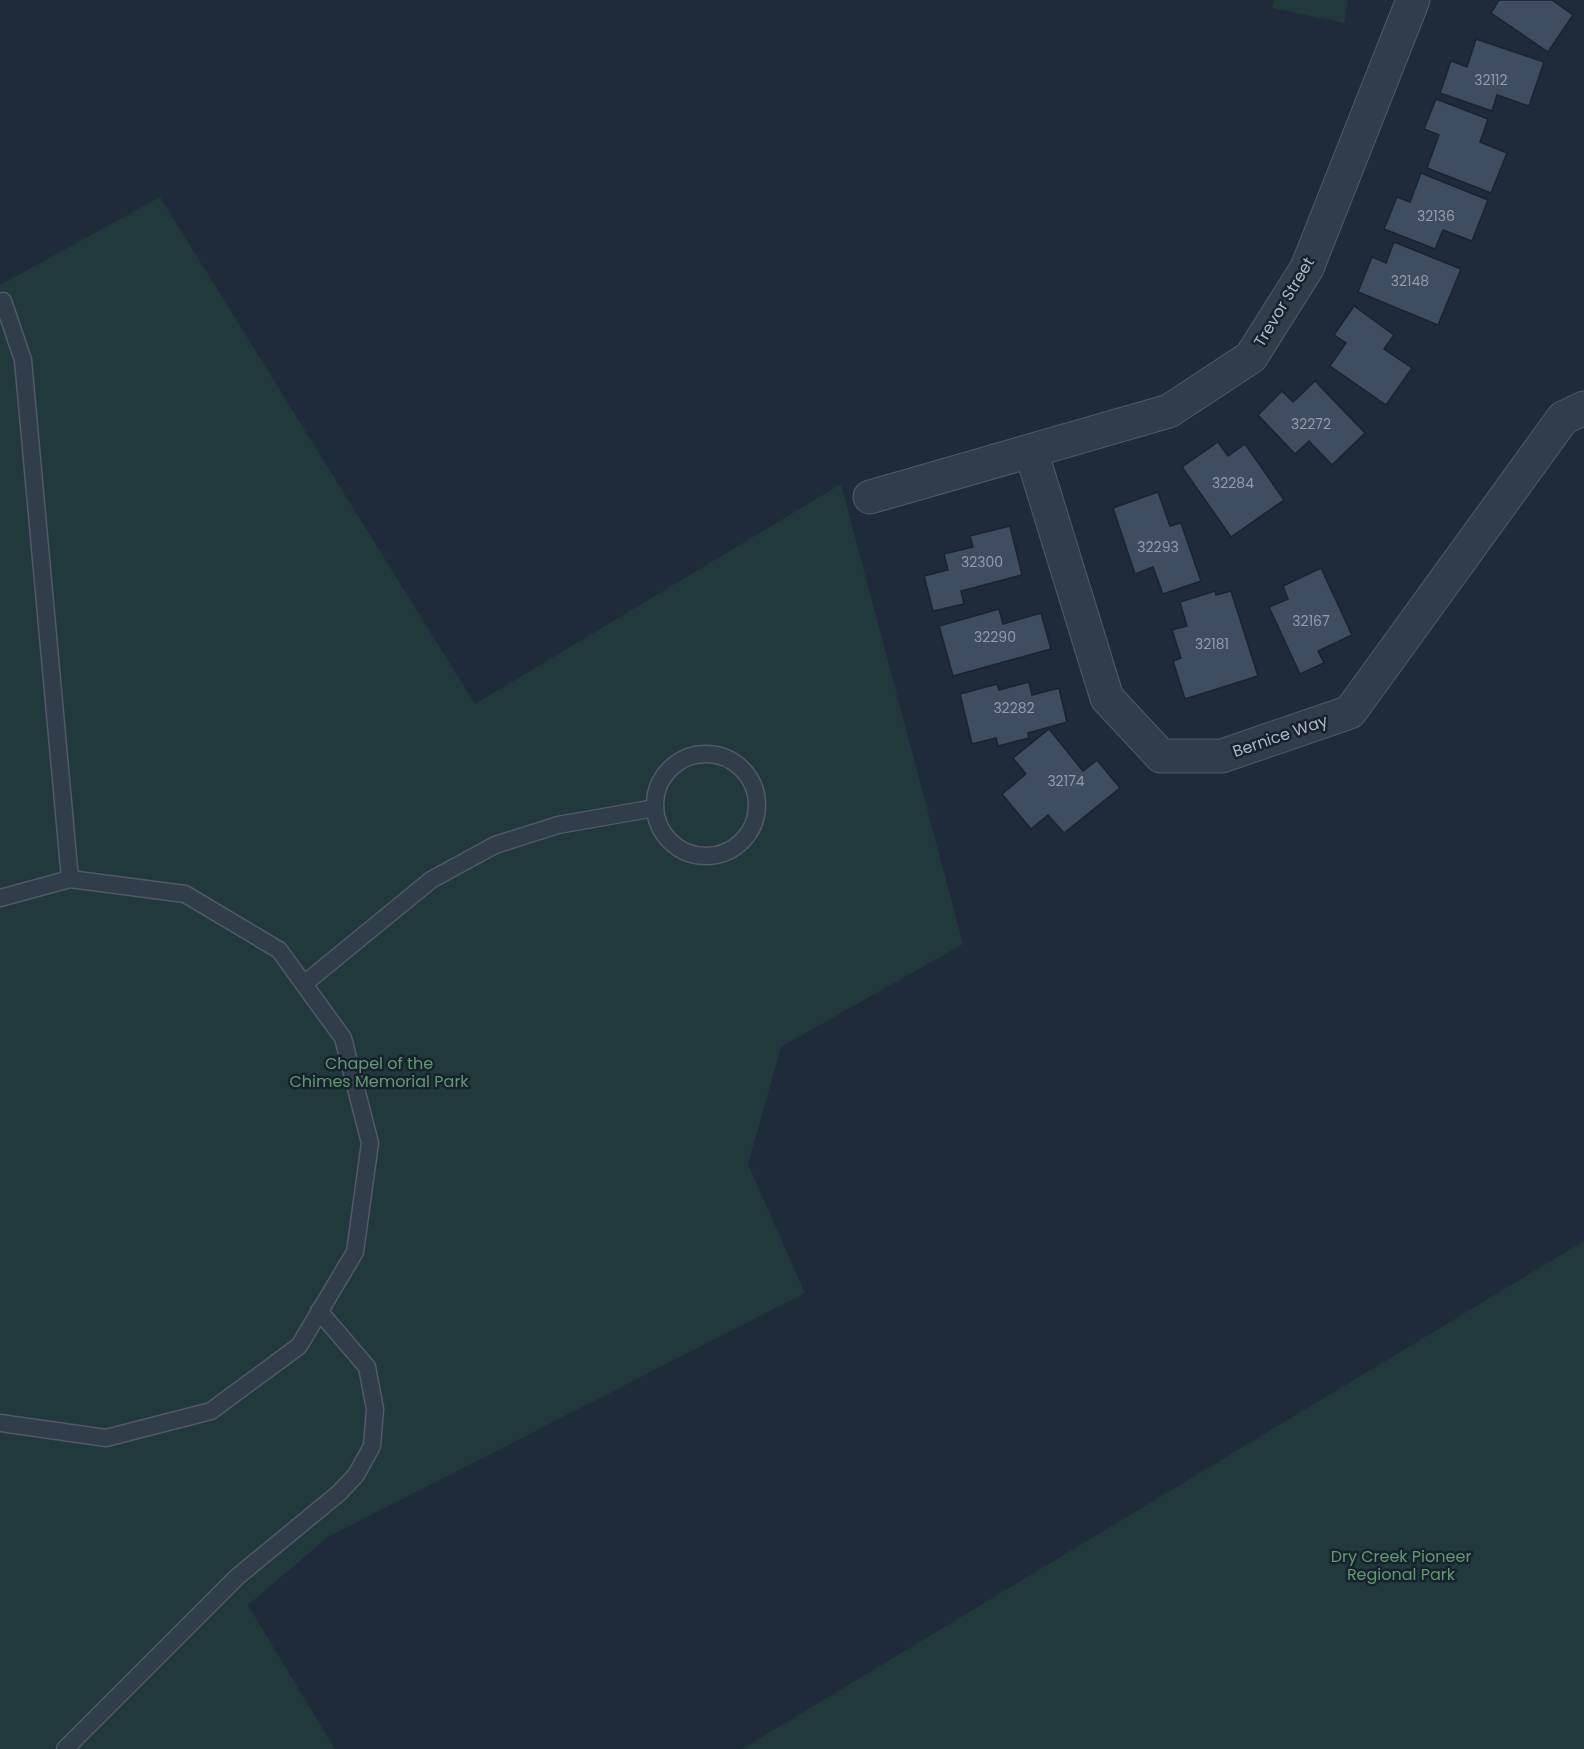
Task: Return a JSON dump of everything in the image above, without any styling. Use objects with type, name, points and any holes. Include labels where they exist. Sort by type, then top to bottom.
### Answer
[{"type":"street","name":"Trevor Street","points":[[870,497],[1169,411],[1251,357],[1308,268],[1413,0]]},
{"type":"street","name":"Bernice Way","points":[[1031,451],[1107,698],[1161,756],[1222,756],[1350,712],[1563,418],[1584,408]]},
{"type":"lane","points":[[3,300],[23,360],[70,879]]},
{"type":"lane","points":[[703,754],[723,756],[740,766],[752,782],[757,802],[754,822],[745,839],[729,851],[709,857],[690,854],[672,844],[660,828],[655,808],[658,788],[668,771],[683,759],[703,754]]},
{"type":"lane","points":[[304,984],[431,880],[495,844],[558,825],[655,808]]},
{"type":"lane","points":[[0,898],[70,879],[185,894],[279,950],[343,1038],[370,1143],[355,1252],[299,1346],[212,1411],[106,1438],[0,1423]]},
{"type":"lane","points":[[65,1749],[237,1577],[339,1493],[356,1475],[372,1446],[375,1409],[367,1367],[319,1311]]},
{"type":"green space","points":[[1274,0],[1348,0],[1344,23],[1272,8]]},
{"type":"green space","name":"Chapel of the Chimes Memorial Park","points":[[160,197],[475,704],[841,484],[963,944],[781,1047],[748,1164],[805,1293],[328,1537],[248,1605],[335,1749],[0,1749],[0,285]]},
{"type":"green space","name":"Dry Creek Pioneer Regional Park","points":[[1584,1241],[1584,1749],[742,1749]]},
{"type":"building","points":[[1499,0],[1552,0],[1573,15],[1548,52],[1491,13]]},
{"type":"building","points":[[1476,39],[1544,62],[1529,106],[1497,95],[1492,111],[1440,93],[1451,61],[1467,67]]},
{"type":"building","points":[[1436,99],[1488,119],[1480,142],[1507,153],[1491,193],[1427,168],[1439,135],[1424,129]]},
{"type":"building","points":[[1421,173],[1488,200],[1472,241],[1443,230],[1435,249],[1384,229],[1397,197],[1410,202]]},
{"type":"building","points":[[1394,242],[1461,269],[1438,325],[1358,292],[1372,257],[1386,263]]},
{"type":"building","points":[[1354,306],[1394,335],[1384,349],[1412,368],[1386,405],[1330,366],[1346,343],[1334,335]]},
{"type":"building","points":[[1315,381],[1365,433],[1332,465],[1309,441],[1295,454],[1258,415],[1282,391],[1293,402]]},
{"type":"building","points":[[1218,442],[1228,456],[1245,444],[1284,500],[1231,537],[1182,467]]},
{"type":"building","points":[[1158,492],[1170,526],[1181,523],[1201,581],[1163,594],[1153,567],[1135,574],[1113,508]]},
{"type":"building","points":[[1010,526],[1022,575],[961,591],[964,604],[933,611],[924,576],[948,570],[944,554],[973,547],[970,536]]},
{"type":"building","points":[[1321,568],[1352,635],[1318,651],[1324,663],[1300,674],[1269,607],[1288,599],[1283,586]]},
{"type":"building","points":[[1215,591],[1216,595],[1231,591],[1258,676],[1185,699],[1173,661],[1181,658],[1172,630],[1187,626],[1180,602]]},
{"type":"building","points":[[999,609],[1003,624],[1041,613],[1051,649],[953,676],[939,626]]},
{"type":"building","points":[[1029,682],[1032,695],[1059,688],[1067,722],[1028,733],[1029,738],[998,746],[996,738],[972,744],[960,694],[997,684],[999,690]]},
{"type":"building","points":[[1049,729],[1083,771],[1097,760],[1120,788],[1064,833],[1048,815],[1031,829],[1002,794],[1026,774],[1013,758]]}]
